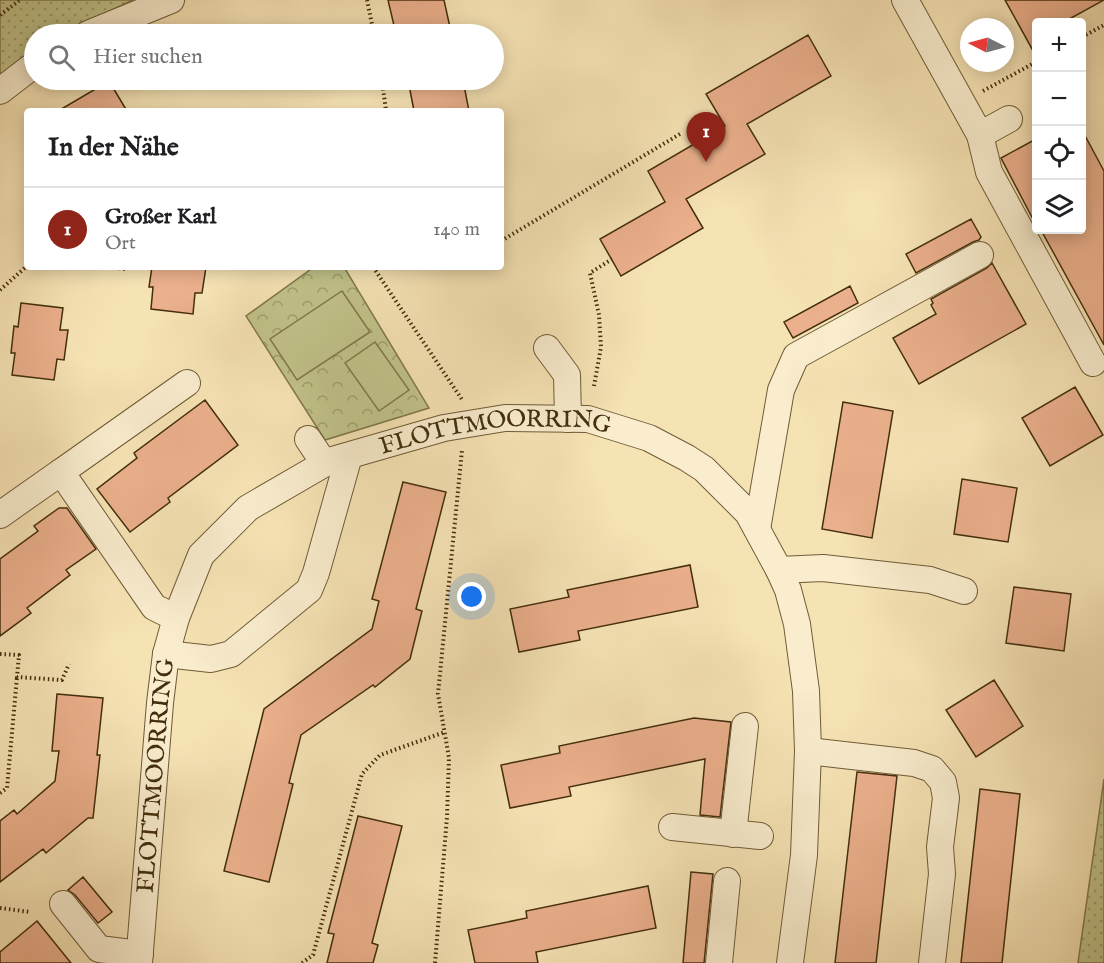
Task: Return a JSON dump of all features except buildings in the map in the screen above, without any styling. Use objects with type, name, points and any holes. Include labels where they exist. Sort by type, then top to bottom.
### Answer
[{"type":"street","points":[[112,24],[171,0]]},
{"type":"street","points":[[904,0],[980,135],[989,172],[1093,363]]},
{"type":"street","points":[[0,91],[24,73]]},
{"type":"street","points":[[980,135],[1009,119]]},
{"type":"street","points":[[757,529],[781,390],[796,356],[980,255]]},
{"type":"street","points":[[547,348],[567,375],[578,419]]},
{"type":"street","points":[[0,515],[188,383]]},
{"type":"street","name":"FLOTTMOORRING","points":[[139,959],[152,931],[160,703],[166,654],[176,618],[201,555],[248,508],[324,464],[444,428],[505,418],[578,419],[649,438],[687,458],[704,469],[748,513],[779,570],[788,590],[797,624],[806,691],[808,751],[804,855],[790,963]]},
{"type":"street","points":[[308,439],[324,464]]},
{"type":"street","points":[[166,654],[211,659],[231,654],[309,590],[316,573],[349,456]]},
{"type":"street","points":[[61,472],[154,606],[176,618]]},
{"type":"street","points":[[779,570],[823,568],[918,578],[964,591]]},
{"type":"street","points":[[733,834],[745,726]]},
{"type":"street","points":[[808,751],[914,763],[932,769],[943,782],[946,798],[940,847],[942,874],[932,963]]},
{"type":"street","points":[[672,827],[760,836]]},
{"type":"street","points":[[719,963],[728,881]]},
{"type":"street","points":[[63,904],[99,949],[139,959]]},
{"type":"path","points":[[0,15],[20,0]]},
{"type":"path","points":[[367,0],[372,24]]},
{"type":"path","points":[[1086,35],[1104,25]]},
{"type":"path","points":[[962,103],[1032,64]]},
{"type":"path","points":[[384,90],[387,108]]},
{"type":"path","points":[[504,239],[680,134]]},
{"type":"path","points":[[578,419],[601,347],[599,315],[590,273],[612,259]]},
{"type":"path","points":[[0,290],[24,269]]},
{"type":"path","points":[[375,270],[465,404],[466,424],[438,694],[449,758],[447,818],[435,963]]},
{"type":"path","points":[[0,654],[19,655],[6,788],[0,793]]},
{"type":"path","points":[[17,677],[62,680],[69,664]]},
{"type":"path","points":[[302,963],[313,955],[362,774],[380,755],[445,732]]},
{"type":"path","points":[[0,908],[30,912]]},
{"type":"green space","points":[[0,0],[133,0],[81,24],[24,24],[24,59],[0,75]]},
{"type":"green space","points":[[310,270],[346,270],[429,408],[325,440],[246,316]]},
{"type":"green space","points":[[342,291],[370,332],[297,380],[270,339]]},
{"type":"green space","points":[[375,342],[409,390],[379,411],[345,363]]},
{"type":"green space","points":[[1104,779],[1104,963],[1078,963]]},
{"type":"place","name":"Großer Karl","points":[[706,162]]}]
